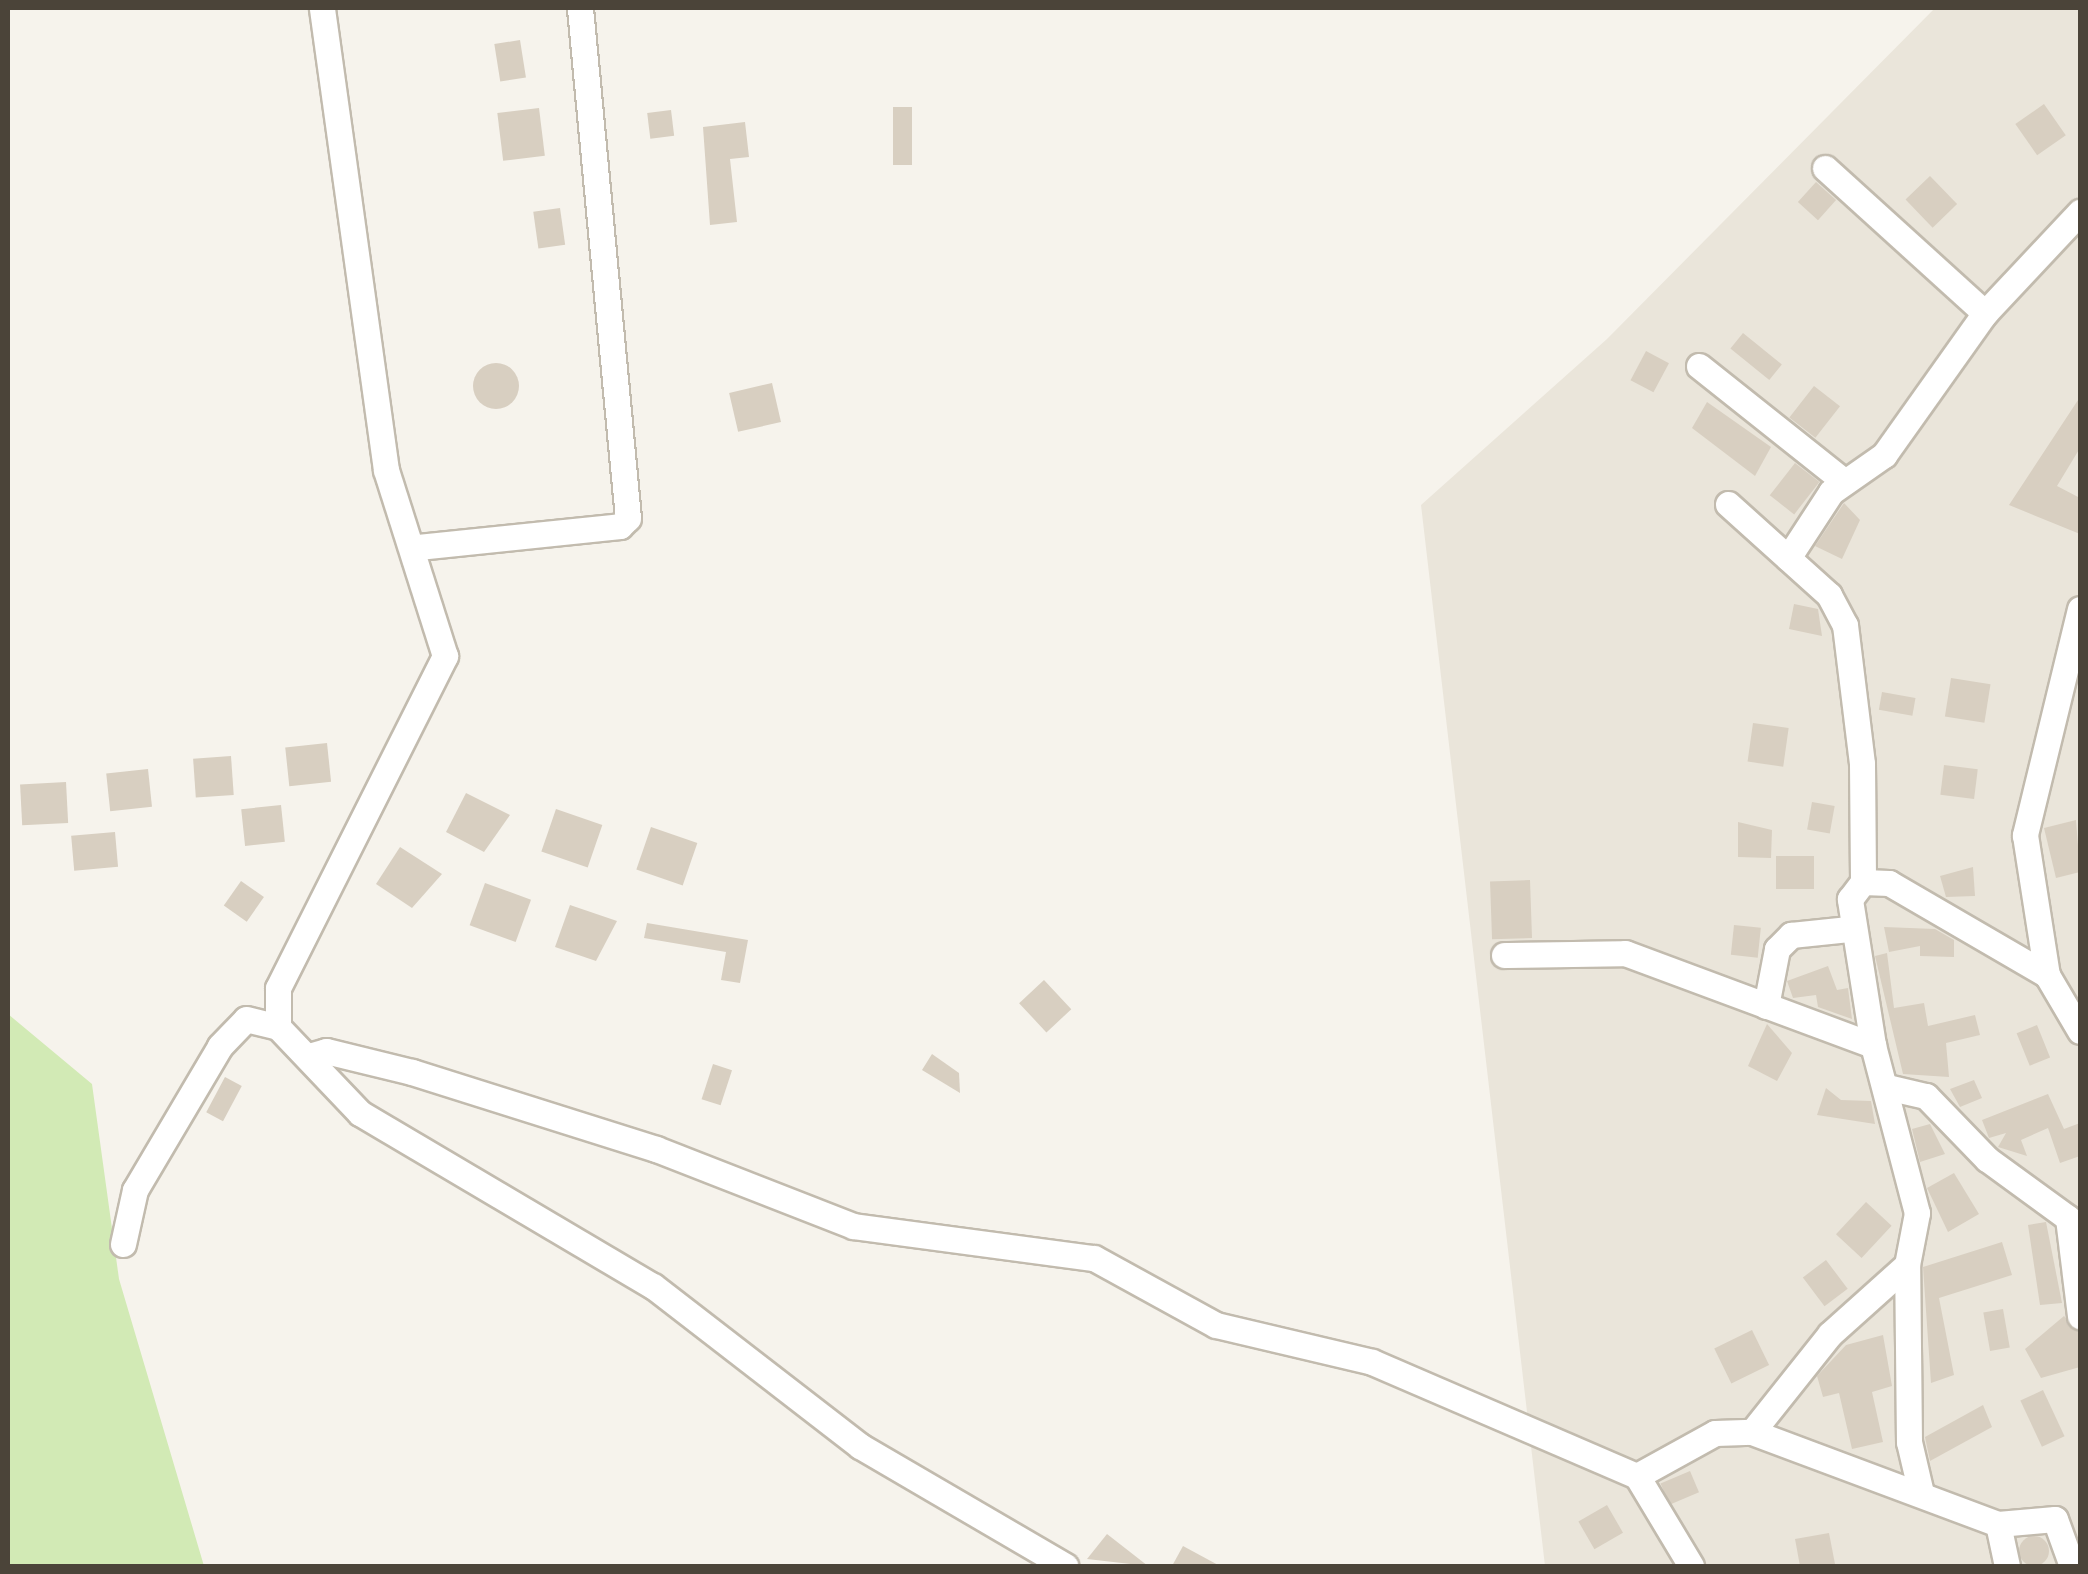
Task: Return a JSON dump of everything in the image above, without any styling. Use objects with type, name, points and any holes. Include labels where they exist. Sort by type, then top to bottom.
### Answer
[{"type":"street","points":[[123,1244],[135,1190],[220,1046],[278,988],[438,684],[445,656],[418,546],[386,470],[322,8]]},
{"type":"street","points":[[418,546],[620,526],[628,518],[580,8]]},
{"type":"street","points":[[1825,168],[1985,313]]},
{"type":"street","points":[[1788,558],[1845,482],[1884,455],[1985,313],[2078,218]]},
{"type":"street","points":[[1698,366],[1845,482]]},
{"type":"street","points":[[1728,504],[1829,594],[1846,625],[1862,764],[1863,882],[1850,899],[1849,929],[1873,1044],[1891,1088],[1917,1213],[1907,1265],[1909,1442],[1921,1493]]},
{"type":"street","points":[[2080,608],[2025,835],[2047,975],[2080,1030]]},
{"type":"street","points":[[1863,882],[1889,884],[2047,975]]},
{"type":"street","points":[[1766,1006],[1777,949],[1791,935],[1849,929]]},
{"type":"street","points":[[1504,955],[1624,953],[1873,1044]]},
{"type":"street","points":[[278,988],[278,1027]]},
{"type":"street","points":[[246,1019],[278,1027],[360,1112],[653,1286],[860,1446],[1065,1566]]},
{"type":"street","points":[[309,1056],[326,1051],[431,1078],[656,1149],[852,1226],[1094,1258],[1216,1325],[1372,1362],[1637,1476],[1691,1566]]},
{"type":"street","points":[[1891,1088],[1926,1096],[1987,1159],[2074,1211],[2080,1316]]},
{"type":"street","points":[[1752,1432],[1830,1334],[1907,1265]]},
{"type":"street","points":[[1637,1476],[1716,1433],[1752,1432],[1998,1524],[2055,1519],[2072,1566]]},
{"type":"street","points":[[1998,1524],[2007,1566]]},
{"type":"shaded area","points":[[1935,8],[2080,8],[2080,1566],[1545,1566],[1421,505],[1607,339]]},
{"type":"green space","points":[[8,1014],[92,1084],[119,1279],[204,1566],[8,1566]]},
{"type":"building","points":[[520,40],[526,78],[500,82],[494,44]]},
{"type":"building","points":[[2044,104],[2066,135],[2037,155],[2015,124]]},
{"type":"building","points":[[893,107],[912,107],[912,165],[893,165]]},
{"type":"building","points":[[539,108],[545,156],[503,161],[497,113]]},
{"type":"building","points":[[671,110],[674,136],[650,139],[647,113]]},
{"type":"building","points":[[745,122],[749,157],[730,159],[737,222],[710,225],[703,127]]},
{"type":"building","points":[[1930,176],[1957,204],[1933,228],[1906,200]]},
{"type":"building","points":[[1816,182],[1836,200],[1818,220],[1798,202]]},
{"type":"building","points":[[560,208],[565,245],[538,248],[533,212]]},
{"type":"building","points":[[1743,333],[1782,364],[1769,380],[1730,349]]},
{"type":"building","points":[[1646,351],[1669,363],[1653,392],[1631,380]]},
{"type":"building","points":[[496,363],[512,370],[519,386],[512,402],[496,409],[480,402],[473,386],[480,370]]},
{"type":"building","points":[[772,383],[781,422],[738,432],[729,393]]},
{"type":"building","points":[[1814,386],[1840,406],[1815,438],[1789,418]]},
{"type":"building","points":[[2080,397],[2080,448],[2057,486],[2080,498],[2080,534],[2009,505]]},
{"type":"building","points":[[1707,402],[1771,447],[1755,476],[1692,428]]},
{"type":"building","points":[[1795,463],[1819,482],[1794,514],[1770,495]]},
{"type":"building","points":[[1844,503],[1860,520],[1842,559],[1815,546]]},
{"type":"building","points":[[1794,604],[1818,609],[1822,636],[1789,629]]},
{"type":"building","points":[[1951,678],[1991,684],[1984,723],[1945,717]]},
{"type":"building","points":[[1882,692],[1915,698],[1912,716],[1879,710]]},
{"type":"building","points":[[1753,723],[1789,728],[1783,767],[1748,762]]},
{"type":"building","points":[[327,743],[331,782],[289,786],[285,747]]},
{"type":"building","points":[[231,756],[234,795],[196,798],[193,759]]},
{"type":"building","points":[[1944,765],[1978,769],[1974,799],[1940,795]]},
{"type":"building","points":[[148,769],[152,807],[110,811],[106,773]]},
{"type":"building","points":[[66,782],[68,823],[22,825],[20,784]]},
{"type":"building","points":[[466,793],[510,815],[484,852],[446,832]]},
{"type":"building","points":[[1812,802],[1835,806],[1830,834],[1807,830]]},
{"type":"building","points":[[281,805],[285,842],[245,846],[241,809]]},
{"type":"building","points":[[556,809],[602,825],[588,868],[541,852]]},
{"type":"building","points":[[2076,820],[2080,872],[2056,878],[2044,828]]},
{"type":"building","points":[[1738,822],[1772,830],[1771,858],[1738,857]]},
{"type":"building","points":[[651,827],[697,843],[683,886],[636,870]]},
{"type":"building","points":[[115,832],[118,867],[74,871],[71,836]]},
{"type":"building","points":[[400,847],[442,874],[412,908],[376,884]]},
{"type":"building","points":[[1776,856],[1814,856],[1814,889],[1776,889]]},
{"type":"building","points":[[1973,867],[1975,896],[1946,897],[1940,876]]},
{"type":"building","points":[[1530,880],[1532,938],[1492,939],[1490,881]]},
{"type":"building","points":[[241,881],[264,897],[247,922],[224,906]]},
{"type":"building","points":[[485,883],[531,900],[516,942],[470,925]]},
{"type":"building","points":[[570,905],[617,921],[596,961],[555,947]]},
{"type":"building","points":[[647,923],[748,940],[740,983],[721,980],[726,952],[644,938]]},
{"type":"building","points":[[1734,925],[1761,928],[1758,958],[1731,955]]},
{"type":"building","points":[[1884,927],[1935,929],[1954,940],[1954,957],[1920,956],[1920,946],[1889,952]]},
{"type":"building","points":[[1887,953],[1894,1008],[1924,1003],[1928,1026],[1975,1015],[1980,1035],[1946,1043],[1949,1077],[1903,1074],[1875,956]]},
{"type":"building","points":[[1828,966],[1837,990],[1848,988],[1852,1019],[1818,1007],[1816,995],[1793,998],[1787,981]]},
{"type":"building","points":[[1044,980],[1071,1009],[1046,1032],[1019,1003]]},
{"type":"building","points":[[1767,1024],[1792,1053],[1777,1081],[1748,1066]]},
{"type":"building","points":[[2037,1025],[2050,1057],[2030,1066],[2017,1033]]},
{"type":"building","points":[[932,1054],[959,1073],[960,1093],[922,1070]]},
{"type":"building","points":[[713,1064],[732,1070],[721,1105],[702,1099]]},
{"type":"building","points":[[225,1077],[242,1086],[223,1121],[206,1112]]},
{"type":"building","points":[[1974,1080],[1982,1098],[1960,1107],[1950,1089]]},
{"type":"building","points":[[1826,1088],[1841,1100],[1871,1101],[1875,1124],[1817,1115]]},
{"type":"building","points":[[2048,1094],[2064,1129],[2080,1123],[2080,1156],[2060,1163],[2048,1128],[2021,1140],[2027,1156],[1998,1147],[2006,1133],[1989,1138],[1982,1120]]},
{"type":"building","points":[[1930,1124],[1945,1154],[1920,1162],[1912,1129]]},
{"type":"building","points":[[1954,1173],[1979,1214],[1948,1232],[1927,1188]]},
{"type":"building","points":[[1866,1202],[1892,1226],[1862,1258],[1836,1234]]},
{"type":"building","points":[[2046,1222],[2062,1303],[2040,1305],[2028,1225]]},
{"type":"building","points":[[2002,1242],[2012,1275],[1939,1298],[1954,1375],[1931,1383],[1923,1267]]},
{"type":"building","points":[[1826,1260],[1848,1289],[1825,1306],[1803,1277]]},
{"type":"building","points":[[2003,1309],[2010,1347],[1990,1351],[1983,1312]]},
{"type":"building","points":[[2064,1316],[2080,1332],[2080,1367],[2041,1378],[2025,1349]]},
{"type":"building","points":[[1752,1330],[1769,1365],[1731,1383],[1714,1348]]},
{"type":"building","points":[[1883,1335],[1892,1386],[1872,1392],[1883,1442],[1852,1449],[1839,1393],[1823,1397],[1817,1376],[1846,1345]]},
{"type":"building","points":[[2043,1390],[2065,1436],[2042,1447],[2020,1401]]},
{"type":"building","points":[[1983,1405],[1992,1427],[1930,1461],[1925,1437]]},
{"type":"building","points":[[1690,1471],[1699,1492],[1670,1505],[1661,1484]]},
{"type":"building","points":[[1607,1505],[1623,1533],[1594,1549],[1578,1522]]},
{"type":"building","points":[[1829,1533],[1835,1564],[1800,1566],[1795,1539]]},
{"type":"building","points":[[1107,1534],[1148,1566],[1087,1559]]},
{"type":"building","points":[[2034,1536],[2045,1540],[2049,1551],[2045,1562],[2034,1566],[2023,1562],[2019,1551],[2023,1540]]},
{"type":"building","points":[[1183,1546],[1220,1566],[1172,1566]]}]
